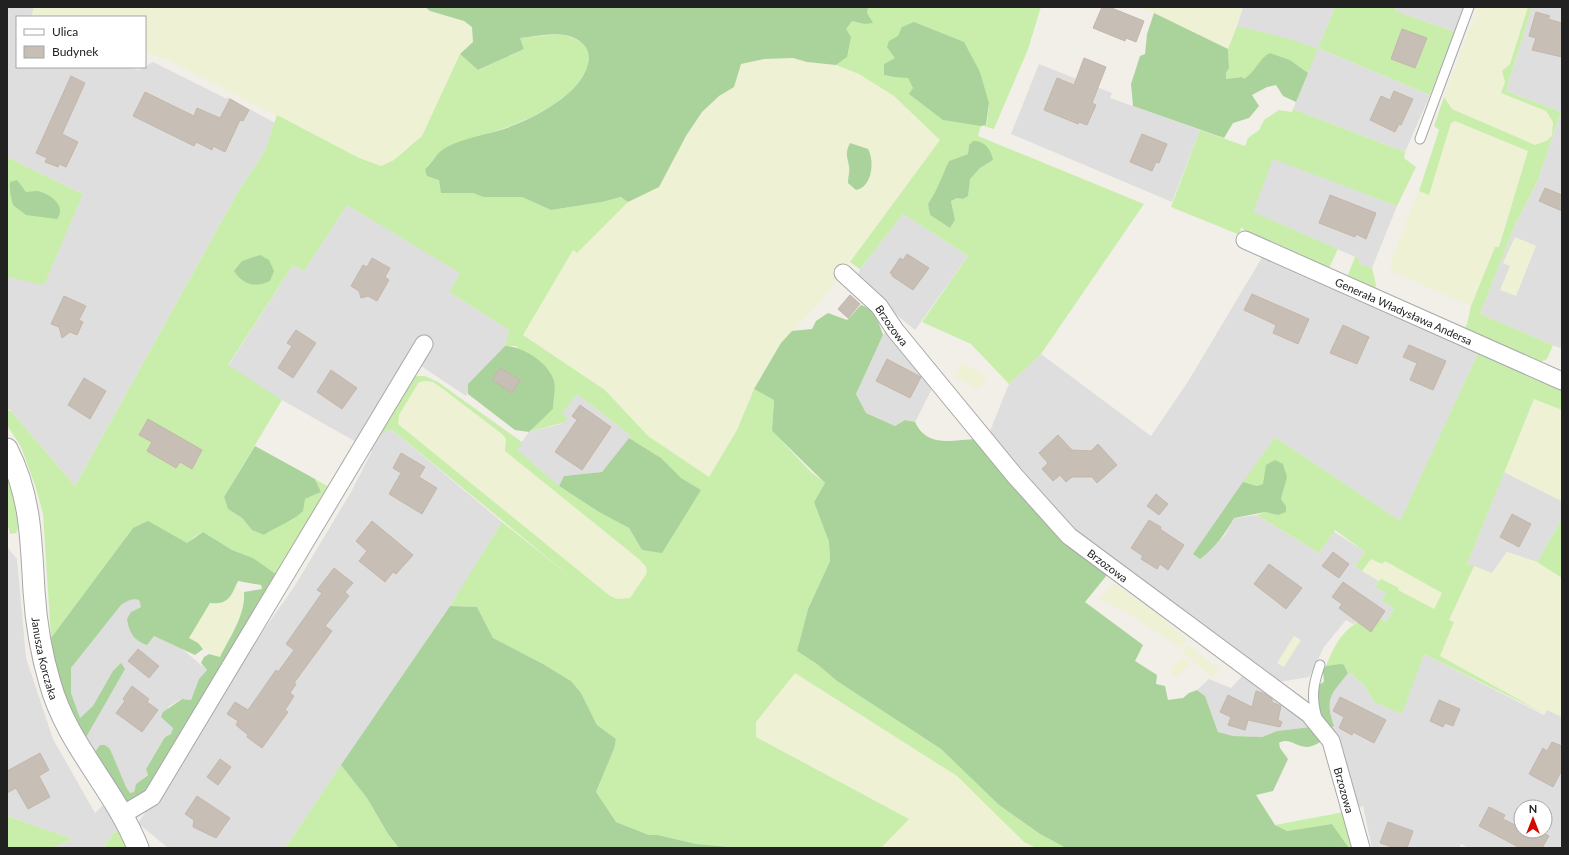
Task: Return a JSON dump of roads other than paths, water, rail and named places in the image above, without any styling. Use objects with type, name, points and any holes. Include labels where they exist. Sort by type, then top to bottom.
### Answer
[{"type":"street","name":"Generała Władysława Andersa","points":[[1245,240],[1562,381]]},
{"type":"street","name":"Brzozowa","points":[[843,274],[879,306],[895,330],[1015,476],[1069,536],[1309,714],[1331,741],[1361,848]]},
{"type":"street","points":[[122,815],[152,797],[424,344]]},
{"type":"street","name":"Janusza Korczaka","points":[[7,449],[22,484],[29,510],[39,637],[50,684],[62,719],[122,815],[138,848]]},
{"type":"lane","points":[[1420,139],[1469,7]]},
{"type":"lane","points":[[1315,723],[1312,687],[1320,665]]}]
